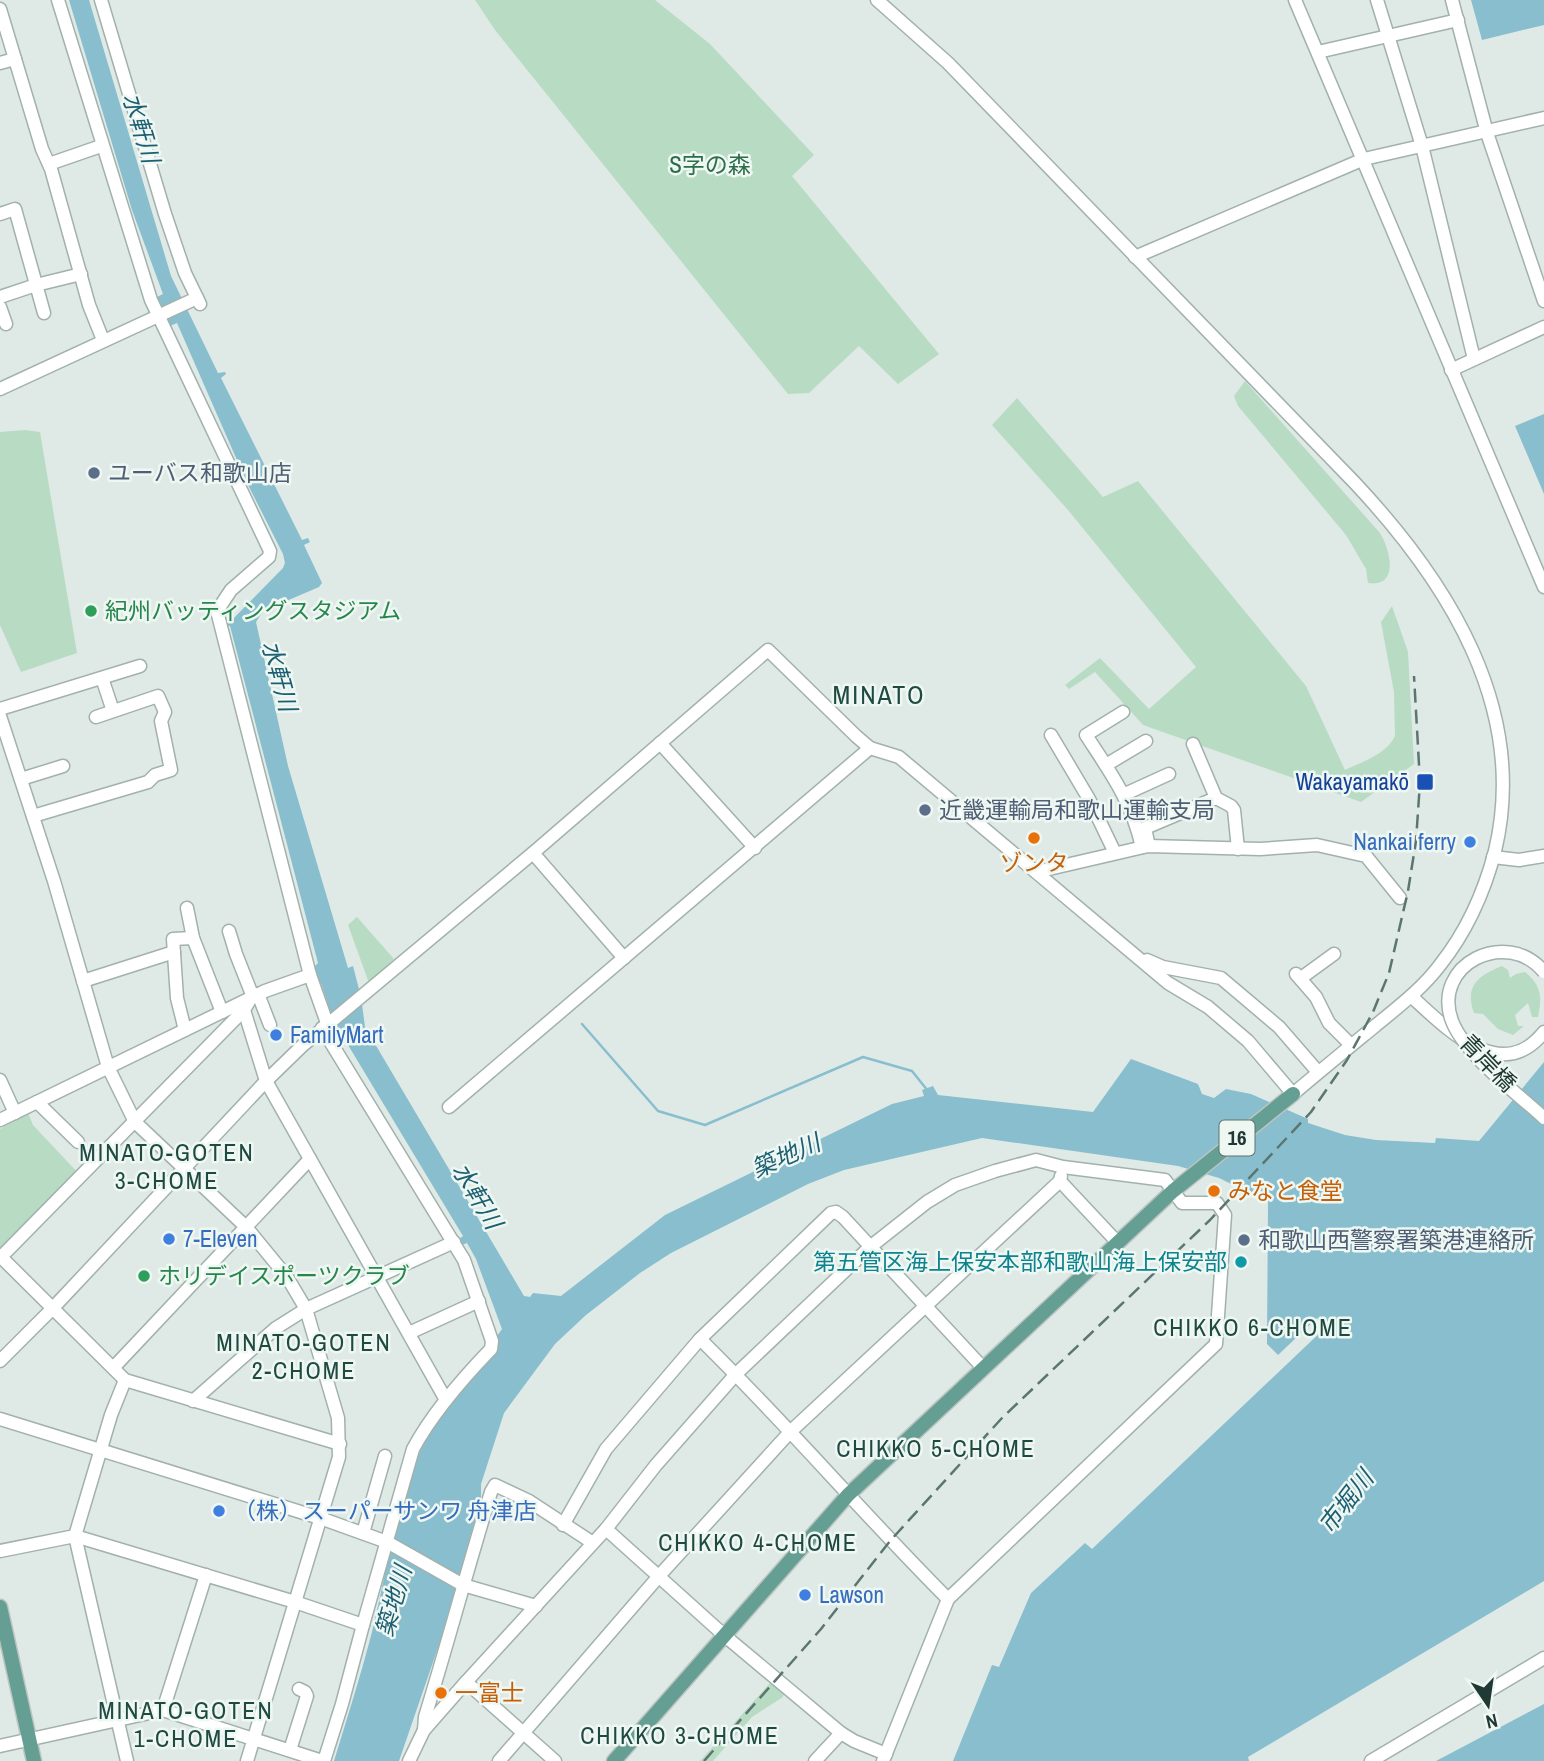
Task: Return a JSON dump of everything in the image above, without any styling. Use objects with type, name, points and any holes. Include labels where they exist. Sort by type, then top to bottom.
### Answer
[{"type":"main road","name":"16","points":[[614,1761],[848,1495],[1173,1191],[1287,1098]]},
{"type":"main road","points":[[0,1607],[34,1761]]},
{"type":"street","points":[[0,1746],[163,1710],[323,1761],[389,1543],[413,1449],[446,1400],[491,1349],[492,1341],[464,1260],[326,1024],[310,975],[217,611],[232,590],[269,557],[270,551],[161,314],[150,300],[58,0]]},
{"type":"street","points":[[0,389],[161,314],[199,301],[185,273],[165,214],[101,0]]},
{"type":"street","points":[[0,1361],[266,1081],[326,1024],[533,853],[768,650],[870,748],[899,757],[1168,983],[1208,1007],[1248,1041],[1287,1098],[1411,996],[1441,965],[1465,929],[1479,901],[1493,856],[1504,792],[1500,731],[1482,671],[1442,594],[1414,552],[1375,504],[948,63],[877,0]]},
{"type":"street","points":[[1295,0],[1544,587]]},
{"type":"street","points":[[1377,0],[1422,146],[1474,359]]},
{"type":"street","points":[[1452,0],[1487,132],[1544,300]]},
{"type":"street","points":[[1,17],[103,340]]},
{"type":"street","points":[[1318,52],[1386,34],[1458,20]]},
{"type":"street","points":[[0,63],[15,59]]},
{"type":"street","points":[[1135,257],[1364,159],[1544,118]]},
{"type":"street","points":[[49,164],[102,146]]},
{"type":"street","points":[[0,214],[15,209],[44,313]]},
{"type":"street","points":[[0,297],[80,274]]},
{"type":"street","points":[[0,307],[6,324]]},
{"type":"street","points":[[1451,370],[1544,327]]},
{"type":"street","points":[[0,709],[140,666]]},
{"type":"street","points":[[102,678],[113,711]]},
{"type":"street","points":[[33,816],[148,782],[155,775],[171,770],[161,721],[165,712],[158,696],[96,717]]},
{"type":"street","points":[[1123,712],[1086,733],[1125,794],[1145,846]]},
{"type":"street","points":[[0,716],[33,816],[108,1067],[135,1122],[246,1227],[287,1277],[306,1309],[338,1418],[339,1457],[247,1761]]},
{"type":"street","points":[[1051,735],[1089,799],[1115,853]]},
{"type":"street","points":[[1105,765],[1146,741]]},
{"type":"street","points":[[660,743],[755,848]]},
{"type":"street","points":[[1194,744],[1216,798],[1234,810],[1238,849]]},
{"type":"street","points":[[449,1107],[870,748]]},
{"type":"street","points":[[20,779],[63,766]]},
{"type":"street","points":[[1125,794],[1169,774]]},
{"type":"street","points":[[1145,846],[1145,828],[1216,798]]},
{"type":"street","points":[[1037,872],[1145,846],[1238,849],[1317,845],[1363,854],[1400,898]]},
{"type":"street","points":[[533,853],[624,958]]},
{"type":"street","points":[[1493,856],[1525,860],[1544,856]]},
{"type":"street","points":[[187,908],[192,938],[222,1012]]},
{"type":"street","points":[[229,931],[254,997],[270,1025]]},
{"type":"street","points":[[185,1030],[177,998],[173,939],[192,938]]},
{"type":"street","points":[[83,981],[174,952]]},
{"type":"street","name":"青岸橋","points":[[1544,972],[1525,956],[1506,952],[1487,953],[1470,961],[1457,975],[1449,1001],[1452,1020],[1485,1065],[1544,1118]]},
{"type":"street","points":[[1134,954],[1163,967],[1221,978],[1279,1027],[1318,1072]]},
{"type":"street","points":[[1334,954],[1298,976],[1316,997],[1329,1023],[1352,1045]]},
{"type":"street","points":[[0,1120],[254,997],[310,975]]},
{"type":"street","points":[[1411,996],[1453,1034],[1488,1052],[1503,1054],[1518,1051],[1532,1044],[1544,1032]]},
{"type":"street","points":[[254,997],[135,1122],[0,1257],[125,1380],[340,1444]]},
{"type":"street","points":[[244,1010],[266,1081],[446,1400]]},
{"type":"street","points":[[0,1080],[15,1113]]},
{"type":"street","points":[[37,1102],[78,1142]]},
{"type":"street","points":[[114,1367],[310,1159]]},
{"type":"street","points":[[410,1761],[424,1730],[606,1529],[656,1465],[736,1374],[870,1247],[927,1202],[955,1185],[1036,1160],[1063,1167],[1164,1180],[1182,1202],[1217,1203],[1225,1215],[1216,1344],[948,1599],[884,1757],[841,1733],[725,1636],[606,1529]]},
{"type":"street","points":[[499,1761],[659,1576],[790,1432],[1059,1181],[1063,1167]]},
{"type":"street","points":[[1059,1181],[1118,1243]]},
{"type":"street","points":[[564,1525],[606,1449],[700,1339],[831,1213],[836,1212],[843,1217],[984,1369]]},
{"type":"street","points":[[193,1401],[276,1328],[306,1309],[376,1275],[454,1242]]},
{"type":"street","points":[[409,1333],[479,1301]]},
{"type":"street","points":[[700,1339],[948,1599]]},
{"type":"street","points":[[125,1380],[75,1536],[127,1761]]},
{"type":"street","points":[[0,1419],[363,1533],[389,1543],[461,1584],[536,1606]]},
{"type":"street","points":[[363,1533],[384,1457]]},
{"type":"street","points":[[424,1730],[425,1717],[456,1617],[461,1584],[495,1485],[529,1501],[593,1543]]},
{"type":"street","points":[[0,1551],[75,1536],[363,1625]]},
{"type":"street","points":[[163,1710],[206,1575]]},
{"type":"street","points":[[1371,1761],[1544,1658]]},
{"type":"street","points":[[466,1682],[555,1761]]},
{"type":"street","points":[[290,1750],[307,1696],[299,1689]]},
{"type":"street","points":[[815,1761],[841,1733]]},
{"type":"green space","name":"S字の森","points":[[475,0],[655,0],[710,44],[814,155],[792,176],[939,354],[898,384],[859,346],[809,393],[788,394],[495,30]]},
{"type":"green space","points":[[1245,381],[1380,533],[1387,549],[1390,567],[1384,580],[1368,583],[1366,569],[1346,535],[1238,406],[1234,396]]},
{"type":"green space","points":[[1017,398],[1103,497],[1138,481],[1306,686],[1345,770],[1380,753],[1395,736],[1394,692],[1381,622],[1392,606],[1408,652],[1414,764],[1361,802],[1143,725],[1095,672],[1069,689],[1065,685],[1100,658],[1149,709],[1196,667],[1068,510],[992,425]]},
{"type":"green space","points":[[0,432],[40,432],[77,653],[21,672],[0,625]]},
{"type":"green space","points":[[357,917],[394,959],[369,983],[348,925]]},
{"type":"green space","points":[[1502,966],[1508,970],[1510,978],[1525,972],[1535,982],[1539,992],[1538,1017],[1532,1017],[1528,1003],[1515,1015],[1518,1026],[1524,1026],[1513,1035],[1498,1029],[1483,1014],[1474,1013],[1471,1004],[1472,989],[1480,978]]},
{"type":"green space","points":[[28,1113],[33,1125],[79,1174],[0,1251],[0,1129]]},
{"type":"green space","points":[[771,1682],[784,1692],[783,1697],[752,1717],[713,1761],[700,1761]]},
{"type":"water","points":[[69,0],[89,0],[171,276],[218,373],[226,374],[221,378],[302,540],[308,538],[310,542],[304,545],[322,583],[319,587],[263,611],[256,622],[288,766],[348,968],[353,966],[365,1027],[524,1296],[530,1297],[533,1293],[561,1296],[665,1215],[892,1104],[924,1096],[922,1090],[933,1086],[938,1095],[1093,1112],[1131,1059],[1198,1084],[1202,1094],[1214,1098],[1226,1089],[1251,1094],[1308,1119],[1308,1123],[1345,1135],[1376,1140],[1435,1143],[1436,1138],[1479,1141],[1544,1062],[1544,1581],[1248,1757],[1249,1761],[953,1761],[992,1665],[999,1667],[1031,1593],[1085,1543],[1092,1549],[1326,1327],[1317,1318],[1278,1355],[1267,1344],[1268,1202],[1219,1178],[1178,1166],[982,1138],[844,1170],[808,1184],[671,1253],[640,1273],[586,1315],[555,1344],[504,1413],[481,1484],[481,1499],[442,1636],[399,1761],[334,1761],[368,1648],[411,1474],[433,1426],[496,1350],[497,1336],[502,1329],[476,1259],[467,1243],[462,1245],[458,1240],[463,1236],[333,1020],[321,983],[315,981],[312,969],[318,963],[230,626],[224,626],[224,621],[231,621],[283,568],[283,554],[247,483],[177,323],[170,326],[157,297],[163,294],[132,210]]},
{"type":"water","points":[[1471,0],[1544,0],[1544,25],[1482,40]]},
{"type":"water","points":[[1544,414],[1544,494],[1515,426]]},
{"type":"water","points":[[1544,1704],[1544,1761],[1436,1761]]},
{"type":"waterway","points":[[582,1024],[658,1111],[705,1125],[863,1057],[912,1071],[928,1091]]},
{"type":"railway","points":[[704,1761],[821,1629],[890,1541],[1002,1418],[1210,1220],[1311,1112],[1347,1060],[1373,1012],[1389,973],[1408,891],[1416,841],[1420,782],[1414,676]]},
{"type":"place","name":"ユーバス和歌山店","points":[[94,473]]},
{"type":"place","name":"紀州バッティングスタジアム","points":[[91,611]]},
{"type":"place","name":"Wakayamakō","points":[[1425,782]]},
{"type":"place","name":"近畿運輸局和歌山運輸支局","points":[[925,810]]},
{"type":"place","name":"ゾンタ","points":[[1034,838]]},
{"type":"place","name":"Nankai ferry","points":[[1470,842]]},
{"type":"place","name":"FamilyMart","points":[[276,1035]]},
{"type":"place","name":"みなと食堂","points":[[1214,1191]]},
{"type":"place","name":"7-Eleven","points":[[169,1239]]},
{"type":"place","name":"和歌山西警察署築港連絡所","points":[[1244,1240]]},
{"type":"place","name":"第五管区海上保安本部和歌山海上保安部","points":[[1241,1262]]},
{"type":"place","name":"ホリデイスポーツクラブ","points":[[144,1276]]},
{"type":"place","name":"（株）スーパーサンワ 舟津店","points":[[219,1511]]},
{"type":"place","name":"Lawson","points":[[805,1595]]},
{"type":"place","name":"一富士","points":[[441,1693]]},
{"type":"district","name":"MINATO","points":[[879,695]]},
{"type":"district","name":"MINATO-GOTEN 3-CHOME","points":[[167,1167]]},
{"type":"district","name":"CHIKKO 6-CHOME","points":[[1253,1328]]},
{"type":"district","name":"MINATO-GOTEN 2-CHOME","points":[[304,1357]]},
{"type":"district","name":"CHIKKO 5-CHOME","points":[[936,1449]]},
{"type":"district","name":"CHIKKO 4-CHOME","points":[[758,1543]]},
{"type":"district","name":"MINATO-GOTEN 1-CHOME","points":[[186,1725]]},
{"type":"district","name":"CHIKKO 3-CHOME","points":[[680,1736]]},
{"type":"water label","name":"水軒川","points":[[141,128]]},
{"type":"water label","name":"水軒川","points":[[279,676]]},
{"type":"water label","name":"築地川","points":[[786,1156]]},
{"type":"water label","name":"水軒川","points":[[477,1196]]},
{"type":"water label","name":"市堀川","points":[[1346,1502]]},
{"type":"water label","name":"築地川","points":[[394,1601]]}]
